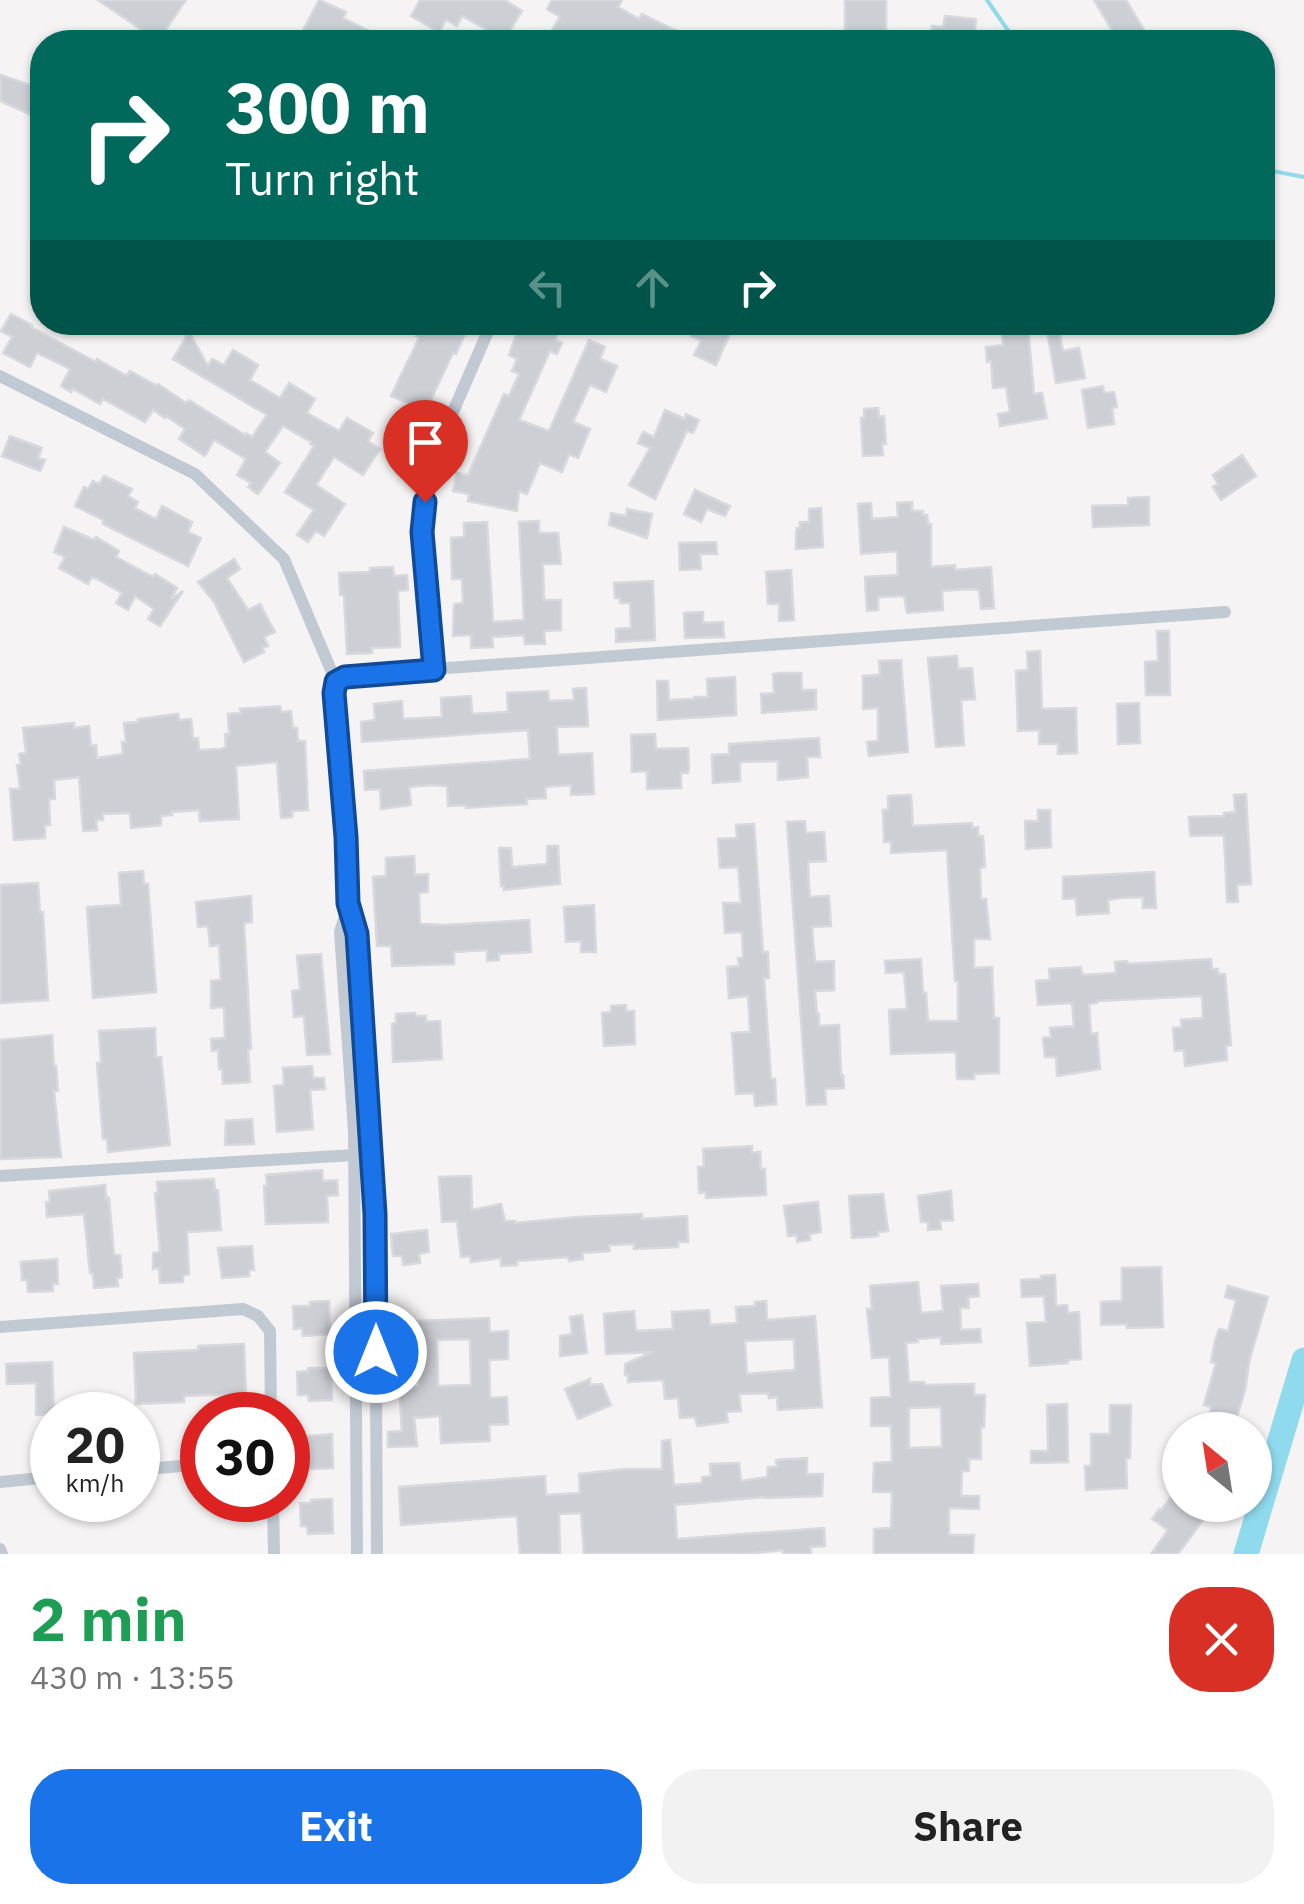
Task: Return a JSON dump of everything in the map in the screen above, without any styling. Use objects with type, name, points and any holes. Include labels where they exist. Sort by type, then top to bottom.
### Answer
[{"type":"street","points":[[434,670],[422,532],[427,472],[486,335]]},
{"type":"street","points":[[0,376],[195,474],[284,558],[336,682],[348,903],[357,934],[375,1214],[377,1554]]},
{"type":"street","points":[[336,682],[345,677],[1225,612]]},
{"type":"street","points":[[348,903],[340,932],[354,1155],[356,1554]]},
{"type":"street","points":[[0,1176],[354,1155]]},
{"type":"street","points":[[0,1327],[242,1309],[258,1316],[270,1331],[271,1392]]},
{"type":"street","points":[[0,1482],[30,1480]]},
{"type":"street","points":[[273,1522],[274,1554]]},
{"type":"building","points":[[98,0],[186,0],[166,30],[142,30]]},
{"type":"building","points":[[319,0],[346,12],[343,18],[368,30],[303,30]]},
{"type":"building","points":[[420,0],[505,0],[522,11],[510,30],[487,30],[462,16],[457,26],[446,20],[440,30],[436,30],[411,16]]},
{"type":"building","points":[[552,0],[622,0],[618,7],[639,19],[642,14],[675,30],[552,30],[560,17],[547,9]]},
{"type":"building","points":[[845,0],[886,0],[886,30],[845,30]]},
{"type":"building","points":[[1094,0],[1126,0],[1144,30],[1112,30]]},
{"type":"building","points":[[945,16],[976,19],[975,30],[932,30],[932,26],[943,27]]},
{"type":"building","points":[[0,75],[30,85],[30,114],[0,101]]},
{"type":"building","points":[[11,314],[30,324],[30,335],[46,335],[127,376],[130,371],[252,437],[267,415],[173,359],[191,335],[208,366],[212,359],[224,365],[233,350],[258,365],[250,380],[280,398],[289,383],[315,399],[307,413],[339,431],[347,418],[373,433],[368,441],[380,449],[363,475],[334,457],[316,485],[345,504],[324,536],[316,531],[308,542],[297,535],[314,510],[285,492],[314,446],[311,442],[283,426],[265,452],[280,463],[258,494],[248,487],[251,483],[237,475],[246,459],[214,440],[205,456],[179,439],[185,429],[153,410],[145,422],[103,399],[100,404],[73,389],[71,392],[61,386],[70,369],[37,353],[30,367],[3,353],[12,337],[1,331]]},
{"type":"building","points":[[465,335],[426,410],[391,396],[419,338],[416,336]]},
{"type":"building","points":[[516,335],[557,335],[555,340],[562,343],[557,354],[550,351],[519,420],[549,431],[589,340],[605,347],[600,359],[617,366],[606,392],[590,385],[573,422],[590,429],[578,458],[569,454],[562,472],[540,463],[527,494],[519,491],[517,511],[468,501],[469,494],[453,491],[457,473],[468,475],[504,394],[509,396],[519,374],[512,371],[517,359],[509,355]]},
{"type":"building","points":[[729,335],[716,365],[694,355],[701,341],[691,336]]},
{"type":"building","points":[[1002,335],[1029,335],[1034,394],[1042,393],[1047,418],[1000,426],[998,414],[1010,412],[1006,387],[993,388],[986,347],[1003,345]]},
{"type":"building","points":[[1048,335],[1060,335],[1063,351],[1079,348],[1085,378],[1056,383]]},
{"type":"building","points":[[1103,386],[1104,393],[1114,392],[1114,424],[1088,428],[1082,390]]},
{"type":"building","points":[[878,408],[879,417],[884,416],[883,455],[863,456],[861,418],[864,409]]},
{"type":"building","points":[[665,410],[699,420],[693,433],[687,431],[655,499],[629,485],[650,448],[638,443],[643,432],[654,437]]},
{"type":"building","points":[[10,436],[42,448],[38,458],[45,460],[40,471],[2,456]]},
{"type":"building","points":[[1242,455],[1256,476],[1221,500],[1213,487],[1218,484],[1213,475]]},
{"type":"building","points":[[104,476],[132,489],[128,496],[138,502],[135,508],[156,519],[162,506],[192,522],[188,532],[201,538],[188,566],[75,506],[84,487],[88,489],[93,481],[99,484]]},
{"type":"building","points":[[695,490],[730,506],[725,516],[707,509],[701,522],[684,514]]},
{"type":"building","points":[[1149,497],[1149,525],[1093,527],[1092,506],[1128,505],[1128,498]]},
{"type":"building","points":[[912,502],[912,511],[923,511],[931,524],[931,567],[991,567],[994,608],[981,609],[979,590],[968,589],[942,591],[943,610],[907,613],[904,596],[878,597],[878,610],[867,611],[865,577],[898,575],[897,551],[861,554],[858,504],[871,503],[872,519],[898,517],[897,503]]},
{"type":"building","points":[[821,508],[823,547],[796,549],[800,522],[809,522],[809,509]]},
{"type":"building","points":[[627,509],[652,514],[647,538],[609,525],[611,513],[626,516]]},
{"type":"building","points":[[539,521],[539,533],[558,533],[561,564],[543,564],[544,600],[561,600],[561,630],[544,631],[545,644],[525,644],[524,635],[492,637],[493,647],[471,648],[471,635],[453,636],[454,604],[463,603],[462,579],[452,579],[451,538],[464,537],[464,523],[487,522],[493,622],[524,620],[519,522]]},
{"type":"building","points":[[64,527],[94,540],[96,537],[119,551],[116,557],[177,588],[171,599],[183,591],[160,626],[148,619],[154,609],[135,596],[128,610],[116,603],[122,593],[92,577],[88,584],[59,568],[65,557],[54,552]]},
{"type":"building","points":[[716,542],[717,554],[700,554],[701,569],[680,570],[679,543]]},
{"type":"building","points":[[234,559],[240,569],[227,578],[248,610],[260,604],[275,632],[264,637],[268,646],[262,648],[264,652],[244,662],[214,602],[198,582]]},
{"type":"building","points":[[393,567],[394,576],[407,575],[408,590],[398,591],[400,647],[347,654],[339,573]]},
{"type":"building","points":[[791,570],[794,620],[779,621],[779,604],[768,604],[766,572]]},
{"type":"building","points":[[653,581],[655,640],[616,642],[616,629],[631,628],[630,603],[620,603],[620,598],[615,598],[614,583]]},
{"type":"building","points":[[703,612],[703,623],[723,622],[724,637],[685,638],[684,613]]},
{"type":"building","points":[[1157,631],[1169,631],[1170,695],[1146,695],[1145,662],[1158,661]]},
{"type":"building","points":[[1040,651],[1042,709],[1076,708],[1077,753],[1058,754],[1058,744],[1039,744],[1039,730],[1018,731],[1016,671],[1028,670],[1027,652]]},
{"type":"building","points":[[957,656],[958,669],[972,668],[975,699],[961,700],[964,745],[936,747],[928,658]]},
{"type":"building","points":[[901,660],[908,752],[869,756],[867,742],[878,741],[878,708],[863,709],[863,676],[880,675],[879,661]]},
{"type":"building","points":[[801,673],[802,690],[816,690],[816,709],[762,713],[761,694],[774,693],[773,674]]},
{"type":"building","points":[[735,677],[736,715],[658,720],[657,681],[668,681],[669,700],[694,699],[708,697],[707,679]]},
{"type":"building","points":[[586,688],[588,726],[557,727],[558,755],[592,753],[594,794],[571,795],[571,785],[545,787],[546,798],[526,799],[527,804],[466,808],[448,806],[447,786],[432,785],[409,787],[411,805],[381,809],[380,789],[365,790],[364,771],[530,759],[528,730],[362,742],[361,722],[375,720],[374,704],[402,701],[403,719],[442,717],[441,698],[471,696],[472,714],[508,712],[507,693],[548,691],[549,701],[574,700],[573,689]]},
{"type":"building","points":[[1139,703],[1140,743],[1118,744],[1117,704]]},
{"type":"building","points":[[280,706],[281,712],[291,711],[298,741],[305,741],[308,810],[292,811],[292,817],[281,818],[277,762],[236,766],[239,819],[200,821],[199,810],[171,812],[172,815],[161,816],[161,825],[131,828],[130,813],[103,814],[103,820],[96,820],[97,830],[83,831],[79,777],[54,780],[55,799],[49,799],[50,825],[45,825],[45,838],[14,840],[10,789],[20,789],[17,765],[21,764],[19,754],[26,753],[23,728],[74,723],[74,728],[89,726],[97,758],[123,754],[124,723],[178,714],[179,720],[191,719],[193,739],[198,738],[199,750],[221,749],[226,747],[225,734],[229,734],[228,714],[241,713],[240,709]]},
{"type":"building","points":[[655,734],[656,749],[688,748],[689,768],[688,773],[681,773],[681,788],[647,789],[647,771],[632,772],[631,735]]},
{"type":"building","points":[[819,738],[820,757],[807,757],[808,777],[778,780],[778,761],[740,762],[740,781],[713,783],[712,755],[729,754],[729,744]]},
{"type":"building","points":[[1246,794],[1251,884],[1237,885],[1238,902],[1227,902],[1224,835],[1190,836],[1189,817],[1235,812],[1234,795]]},
{"type":"building","points":[[911,795],[913,826],[972,823],[972,828],[978,827],[978,836],[983,836],[981,899],[986,899],[990,939],[974,939],[974,968],[992,967],[994,1018],[999,1018],[999,1073],[957,1079],[956,1052],[891,1054],[889,1010],[907,1009],[904,972],[886,973],[885,961],[921,959],[928,1021],[958,1021],[947,850],[891,853],[891,842],[884,842],[883,810],[888,810],[888,796]]},
{"type":"building","points":[[1038,810],[1050,810],[1051,847],[1026,849],[1025,821],[1038,821]]},
{"type":"building","points":[[805,821],[806,833],[824,832],[826,861],[808,862],[809,885],[810,897],[829,896],[831,926],[812,927],[815,962],[834,961],[834,990],[815,991],[819,1026],[839,1025],[844,1088],[825,1089],[826,1104],[807,1105],[787,822]]},
{"type":"building","points":[[754,824],[763,952],[768,952],[769,978],[764,978],[776,1104],[755,1106],[754,1093],[736,1094],[732,1033],[750,1032],[749,1010],[748,996],[729,998],[727,967],[739,966],[738,958],[743,958],[742,932],[725,933],[723,903],[741,903],[738,867],[720,868],[718,839],[737,838],[736,825]]},
{"type":"building","points":[[547,846],[558,846],[560,884],[504,890],[499,848],[511,848],[512,867],[547,864]]},
{"type":"building","points":[[414,856],[415,875],[428,874],[428,892],[419,893],[420,924],[529,920],[531,952],[499,954],[499,960],[487,961],[487,950],[454,952],[454,964],[392,966],[391,946],[377,946],[373,877],[386,876],[386,858]]},
{"type":"building","points":[[143,871],[144,884],[148,884],[156,992],[93,998],[87,907],[121,905],[119,873]]},
{"type":"building","points":[[1154,872],[1156,908],[1143,908],[1143,897],[1120,898],[1108,900],[1109,913],[1077,915],[1076,898],[1063,899],[1063,877]]},
{"type":"building","points":[[38,883],[48,1000],[0,1003],[0,885]]},
{"type":"building","points":[[251,896],[252,922],[244,923],[250,1082],[223,1084],[218,1050],[212,1051],[211,1039],[225,1038],[224,1007],[211,1008],[211,981],[221,980],[219,945],[210,946],[208,926],[198,927],[196,902]]},
{"type":"building","points":[[594,905],[596,952],[581,952],[581,941],[566,942],[564,907]]},
{"type":"building","points":[[321,954],[330,1054],[307,1055],[304,1016],[294,1017],[292,991],[300,990],[297,956]]},
{"type":"building","points":[[1211,959],[1212,969],[1225,974],[1231,1045],[1226,1046],[1227,1060],[1185,1066],[1184,1050],[1175,1051],[1173,1028],[1182,1027],[1181,1020],[1203,1018],[1202,996],[1097,1001],[1089,1004],[1091,1034],[1097,1033],[1100,1069],[1057,1076],[1056,1057],[1045,1057],[1043,1038],[1051,1037],[1050,1028],[1074,1026],[1072,1003],[1038,1005],[1036,981],[1050,980],[1049,969],[1081,967],[1082,975],[1116,973],[1115,962]]},
{"type":"building","points":[[626,1005],[626,1011],[634,1011],[635,1044],[604,1046],[602,1013],[611,1012],[611,1006]]},
{"type":"building","points":[[396,1014],[426,1016],[426,1022],[440,1021],[442,1059],[393,1062],[392,1024],[396,1023]]},
{"type":"building","points":[[155,1028],[170,1145],[108,1152],[107,1139],[103,1139],[97,1063],[101,1063],[99,1031]]},
{"type":"building","points":[[52,1035],[61,1157],[0,1159],[0,1040]]},
{"type":"building","points":[[312,1066],[313,1078],[324,1078],[325,1089],[310,1090],[313,1129],[277,1132],[274,1086],[284,1085],[283,1068]]},
{"type":"building","points":[[252,1119],[254,1144],[225,1145],[226,1121]]},
{"type":"building","points":[[752,1146],[752,1153],[760,1152],[761,1169],[765,1169],[766,1195],[706,1198],[706,1192],[699,1193],[698,1167],[704,1167],[703,1149]]},
{"type":"building","points":[[322,1170],[323,1181],[337,1180],[338,1195],[327,1196],[328,1222],[266,1224],[266,1175]]},
{"type":"building","points":[[471,1176],[472,1210],[501,1204],[505,1221],[642,1214],[642,1219],[687,1216],[688,1242],[678,1242],[678,1247],[634,1249],[634,1244],[609,1245],[610,1251],[582,1253],[583,1259],[569,1261],[568,1257],[501,1266],[501,1258],[471,1262],[470,1256],[461,1257],[457,1221],[442,1222],[439,1177]]},
{"type":"building","points":[[214,1179],[221,1230],[187,1232],[189,1274],[183,1275],[183,1282],[160,1283],[159,1268],[153,1269],[153,1253],[160,1252],[157,1182]]},
{"type":"building","points":[[105,1185],[114,1255],[120,1255],[122,1277],[117,1278],[118,1286],[94,1288],[84,1214],[47,1217],[46,1202],[50,1202],[49,1191]]},
{"type":"building","points":[[951,1191],[953,1220],[940,1221],[941,1229],[928,1230],[928,1222],[921,1222],[918,1196]]},
{"type":"building","points":[[883,1194],[888,1231],[852,1238],[849,1196]]},
{"type":"building","points":[[818,1202],[821,1232],[810,1234],[810,1240],[797,1242],[797,1235],[788,1236],[784,1206]]},
{"type":"building","points":[[427,1230],[429,1252],[419,1254],[420,1263],[403,1265],[402,1256],[393,1256],[391,1234]]},
{"type":"building","points":[[252,1246],[254,1270],[249,1270],[249,1276],[222,1278],[218,1248]]},
{"type":"building","points":[[57,1259],[58,1284],[53,1284],[53,1291],[28,1292],[27,1280],[22,1280],[21,1262]]},
{"type":"building","points":[[1161,1267],[1163,1327],[1101,1325],[1101,1302],[1122,1301],[1122,1268]]},
{"type":"building","points":[[1055,1275],[1056,1306],[1067,1305],[1068,1313],[1079,1312],[1081,1359],[1030,1366],[1027,1323],[1046,1322],[1044,1296],[1022,1297],[1021,1280]]},
{"type":"building","points":[[918,1282],[921,1313],[943,1311],[941,1286],[978,1284],[979,1296],[968,1297],[969,1308],[960,1308],[961,1330],[980,1329],[981,1342],[941,1344],[941,1337],[906,1343],[909,1382],[974,1384],[974,1395],[985,1395],[981,1459],[969,1459],[969,1471],[962,1471],[961,1496],[979,1496],[979,1509],[949,1508],[949,1535],[974,1535],[973,1554],[874,1554],[874,1529],[891,1528],[892,1492],[873,1492],[874,1463],[892,1462],[891,1426],[871,1426],[871,1398],[891,1397],[889,1357],[872,1358],[867,1309],[872,1309],[870,1286]],"holes":[[[941,1407],[942,1447],[909,1448],[909,1408]]]},
{"type":"building","points":[[1228,1286],[1268,1297],[1238,1412],[1210,1412],[1211,1407],[1204,1405],[1216,1363],[1211,1362],[1215,1341],[1219,1329],[1228,1331],[1236,1300],[1225,1297]]},
{"type":"building","points":[[329,1301],[330,1334],[303,1336],[302,1328],[294,1329],[293,1306]]},
{"type":"building","points":[[766,1301],[767,1320],[815,1316],[822,1407],[778,1410],[777,1397],[769,1398],[768,1393],[739,1394],[741,1411],[726,1412],[728,1422],[697,1426],[695,1417],[680,1418],[678,1398],[665,1399],[663,1380],[628,1382],[625,1364],[652,1352],[606,1354],[604,1314],[634,1311],[636,1331],[673,1329],[672,1312],[709,1310],[710,1325],[737,1323],[736,1307],[755,1306],[755,1302]],"holes":[[[794,1339],[795,1370],[747,1374],[745,1341]]]},
{"type":"building","points":[[582,1315],[587,1353],[560,1356],[560,1336],[572,1334],[570,1317]]},
{"type":"building","points":[[489,1318],[490,1332],[508,1331],[508,1359],[489,1360],[490,1398],[507,1397],[508,1424],[489,1425],[490,1441],[441,1443],[440,1416],[414,1418],[417,1446],[388,1447],[388,1432],[402,1431],[399,1388],[419,1387],[418,1365],[400,1365],[400,1336],[418,1335],[417,1321]],"holes":[[[470,1339],[471,1385],[438,1386],[437,1340]]]},
{"type":"building","points":[[244,1344],[246,1392],[180,1392],[180,1402],[160,1403],[160,1392],[136,1392],[134,1353],[198,1350],[198,1346]]},
{"type":"building","points":[[52,1362],[53,1392],[36,1392],[36,1383],[7,1384],[6,1364]]},
{"type":"building","points":[[331,1368],[332,1400],[310,1401],[310,1392],[298,1392],[297,1372]]},
{"type":"building","points":[[590,1379],[590,1385],[602,1384],[611,1405],[578,1419],[565,1389]]},
{"type":"building","points":[[1067,1404],[1068,1462],[1031,1463],[1031,1451],[1048,1451],[1047,1405]]},
{"type":"building","points":[[1110,1405],[1131,1405],[1127,1488],[1086,1490],[1085,1466],[1091,1466],[1091,1434],[1110,1434]]},
{"type":"building","points":[[332,1434],[333,1468],[310,1469],[310,1436]]},
{"type":"building","points":[[670,1440],[674,1485],[702,1483],[702,1477],[711,1476],[710,1464],[739,1463],[741,1481],[767,1477],[768,1467],[777,1467],[776,1460],[807,1458],[807,1474],[823,1474],[822,1496],[675,1505],[677,1539],[824,1528],[825,1546],[811,1547],[811,1554],[783,1554],[783,1550],[746,1554],[584,1554],[581,1513],[559,1514],[560,1554],[520,1554],[517,1516],[401,1525],[399,1487],[545,1476],[546,1495],[580,1493],[579,1474],[662,1469],[662,1441]]},
{"type":"building","points":[[332,1499],[333,1533],[308,1534],[307,1526],[301,1526],[301,1522],[310,1522],[311,1500]]},
{"type":"building","points":[[1161,1510],[1162,1522],[1202,1522],[1178,1554],[1151,1554],[1168,1530],[1152,1519]]},
{"type":"waterway","points":[[987,0],[1008,30]]},
{"type":"waterway","points":[[1275,171],[1304,177]]},
{"type":"waterway","points":[[1246,1554],[1304,1360]]},
{"type":"route","points":[[376,1352],[375,1214],[357,934],[348,903],[334,693],[336,682],[345,677],[434,670],[422,532],[425,502]]}]
